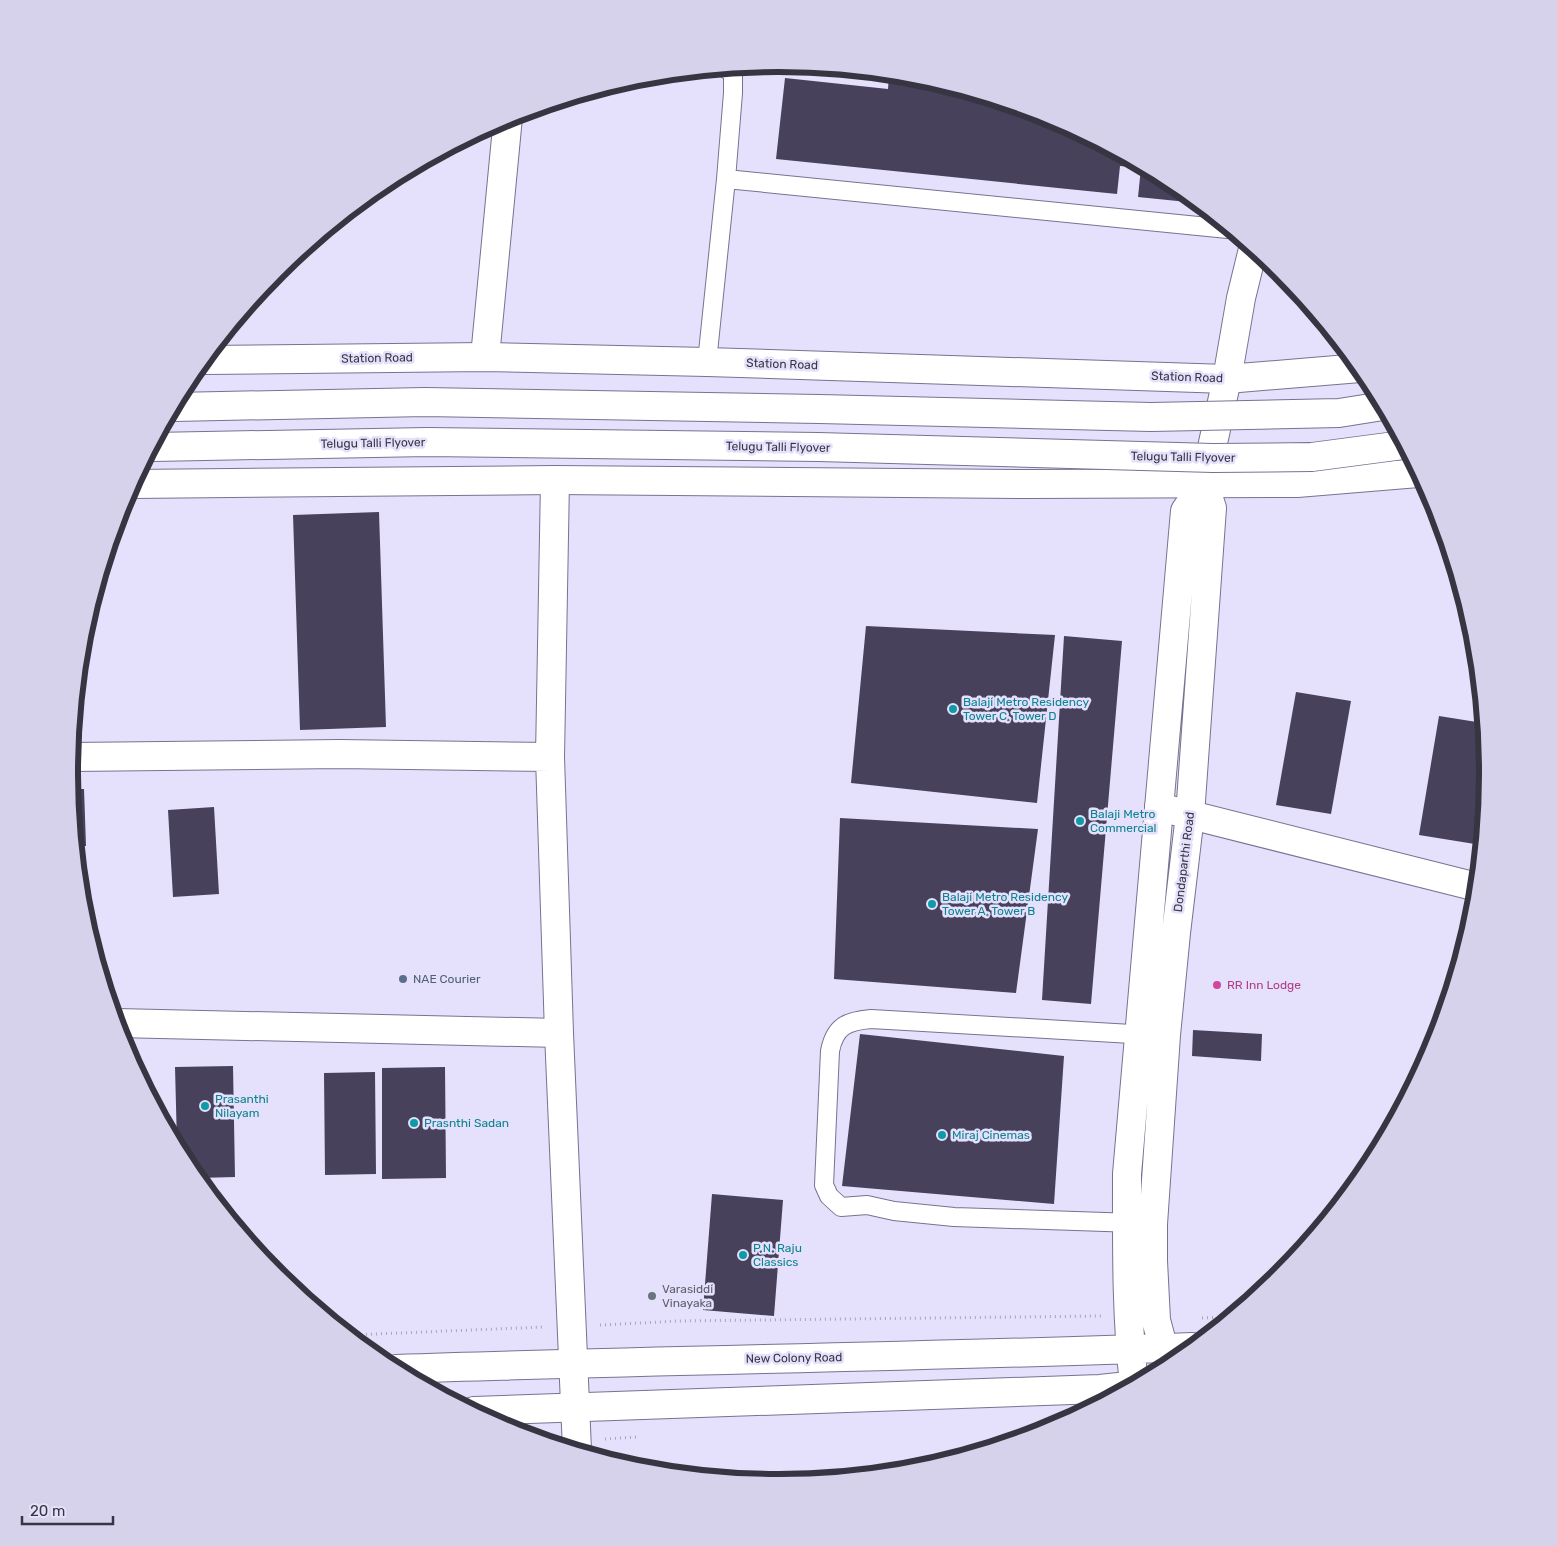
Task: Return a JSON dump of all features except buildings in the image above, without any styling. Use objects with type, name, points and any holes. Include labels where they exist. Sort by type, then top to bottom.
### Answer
[{"type":"main road","points":[[485,357],[507,127]]},
{"type":"main road","points":[[1133,1377],[1130,1349],[1140,1224],[1127,1174],[1185,511],[1204,484],[1227,379],[1241,298],[1251,257]]},
{"type":"main road","name":"Station Road","points":[[214,360],[485,357],[707,362],[1227,379],[1350,369]]},
{"type":"main road","points":[[182,407],[425,402],[819,409],[1151,418],[1340,413],[1375,407]]},
{"type":"main road","name":"Telugu Talli Flyover","points":[[159,447],[427,442],[818,447],[1213,458],[1312,457],[1398,446]]},
{"type":"main road","points":[[141,484],[555,480],[1204,484],[1298,483],[1412,474]]},
{"type":"main road","points":[[555,480],[550,757],[559,1033],[577,1444]]},
{"type":"main road","name":"Dondaparthi Road","points":[[1166,1356],[1156,1320],[1153,1261],[1140,1224],[1166,1035],[1190,815],[1212,508],[1204,484]]},
{"type":"main road","points":[[78,757],[340,754],[550,757]]},
{"type":"main road","points":[[1159,807],[1470,885]]},
{"type":"main road","points":[[124,1023],[559,1033]]},
{"type":"main road","name":"New Colony Road","points":[[410,1369],[1130,1349],[1165,1357]]},
{"type":"main road","points":[[490,1411],[1114,1387]]},
{"type":"lane","points":[[707,362],[726,179],[733,74]]},
{"type":"lane","points":[[726,179],[1218,228]]},
{"type":"lane","points":[[1140,1224],[954,1216],[894,1211],[866,1205],[841,1207],[829,1196],[824,1185],[830,1051],[833,1037],[846,1025],[855,1021],[871,1020],[1166,1035]]},
{"type":"path","points":[[360,1335],[678,1322],[1104,1316]]},
{"type":"path","points":[[1195,1318],[1219,1317]]},
{"type":"place","name":"Balaji Metro Residency Tower C, Tower D","points":[[953,709]]},
{"type":"place","name":"Balaji Metro Commercial","points":[[1080,821]]},
{"type":"place","name":"Balaji Metro Residency Tower A, Tower B","points":[[932,904]]},
{"type":"place","name":"NAE Courier","points":[[403,979]]},
{"type":"place","name":"RR Inn Lodge","points":[[1217,985]]},
{"type":"place","name":"Prasanthi Nilayam","points":[[205,1106]]},
{"type":"place","name":"Prasnthi Sadan","points":[[414,1123]]},
{"type":"place","name":"Miraj Cinemas","points":[[942,1135]]},
{"type":"place","name":"P.N. Raju Classics","points":[[743,1255]]},
{"type":"place","name":"Varasiddi Vinayaka","points":[[652,1296]]}]
